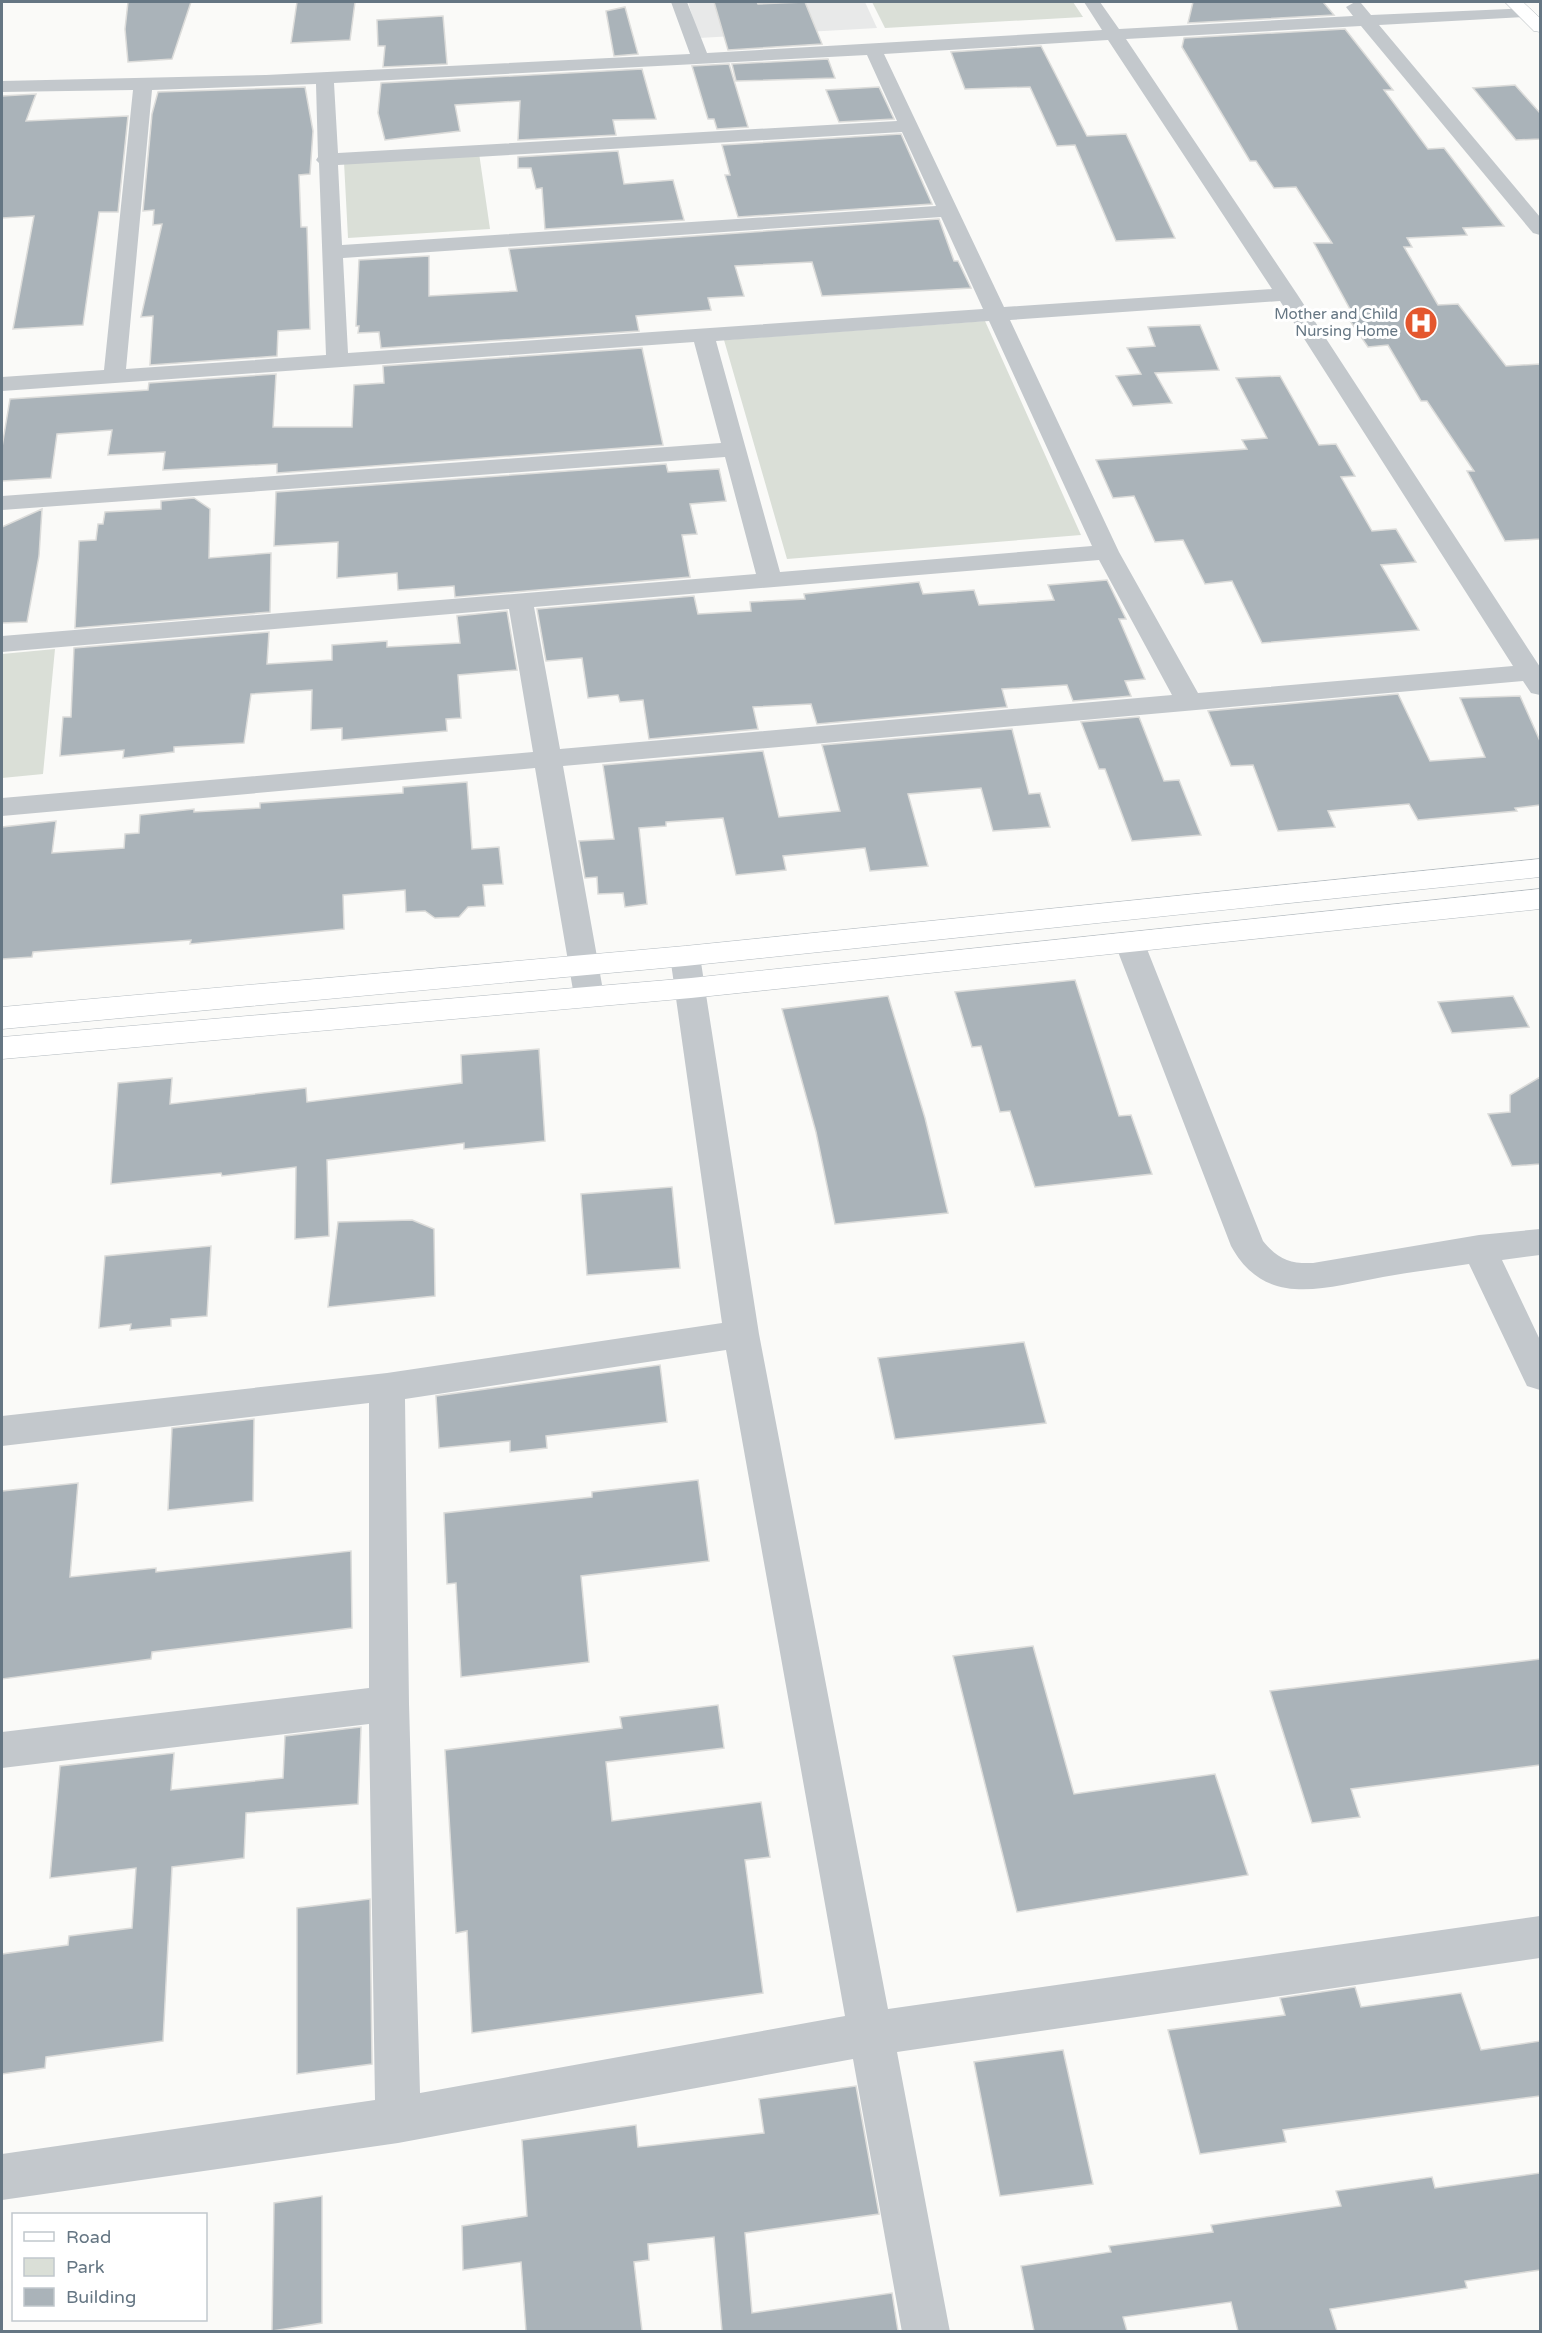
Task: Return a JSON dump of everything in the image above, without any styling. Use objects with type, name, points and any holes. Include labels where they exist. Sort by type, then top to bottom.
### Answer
[{"type":"street","points":[[678,2],[701,60]]},
{"type":"street","points":[[2,807],[547,760],[1188,700],[1535,680],[1286,294],[1092,2]]},
{"type":"street","points":[[1351,2],[1540,229]]},
{"type":"street","points":[[2,86],[143,87],[874,51],[1365,20],[1519,7],[1540,27]]},
{"type":"street","points":[[874,51],[1107,552],[1188,700]]},
{"type":"street","points":[[325,78],[326,160],[333,252],[337,362]]},
{"type":"street","points":[[114,377],[143,87]]},
{"type":"street","points":[[326,160],[910,126]]},
{"type":"street","points":[[333,252],[948,211]]},
{"type":"street","points":[[2,384],[1286,294]]},
{"type":"street","points":[[704,336],[770,579]]},
{"type":"street","points":[[2,503],[735,448]]},
{"type":"street","points":[[2,644],[1107,552]]},
{"type":"street","points":[[520,601],[589,996]]},
{"type":"street","points":[[2,1048],[589,996],[688,972],[1540,868]]},
{"type":"street","points":[[2,1018],[582,964],[688,972],[1130,944],[1540,899]]},
{"type":"street","points":[[1130,944],[1248,1246],[1272,1271],[1305,1276],[1479,1248],[1540,1242]]},
{"type":"street","points":[[688,972],[741,1334],[926,2331]]},
{"type":"street","points":[[1479,1248],[1540,1376]]},
{"type":"street","points":[[2,1431],[387,1387],[741,1334]]},
{"type":"street","points":[[387,1387],[398,2120]]},
{"type":"street","points":[[2,1750],[390,1704]]},
{"type":"street","points":[[2,2177],[398,2120],[870,2034],[1540,1937]]},
{"type":"shaded area","points":[[688,2],[865,2],[877,28],[699,38]]},
{"type":"green space","points":[[872,2],[1073,2],[1083,17],[885,28]]},
{"type":"green space","points":[[479,153],[490,229],[348,238],[344,162]]},
{"type":"green space","points":[[985,321],[1081,535],[787,559],[724,340]]},
{"type":"green space","points":[[55,649],[43,774],[2,778],[2,654]]},
{"type":"building","points":[[128,2],[191,2],[172,59],[128,62],[125,29]]},
{"type":"building","points":[[297,2],[355,2],[350,40],[291,43]]},
{"type":"building","points":[[714,2],[757,2],[758,4],[805,2],[822,44],[728,50]]},
{"type":"building","points":[[1193,2],[1323,2],[1334,15],[1188,23]]},
{"type":"building","points":[[625,7],[638,54],[614,56],[606,11]]},
{"type":"building","points":[[443,16],[447,64],[383,67],[385,46],[378,46],[377,20]]},
{"type":"building","points":[[1345,29],[1393,90],[1384,90],[1428,149],[1444,148],[1504,226],[1463,228],[1467,235],[1407,238],[1412,247],[1404,247],[1438,305],[1458,304],[1506,366],[1540,364],[1540,539],[1505,541],[1467,471],[1474,471],[1427,401],[1421,401],[1388,345],[1368,347],[1344,312],[1351,311],[1314,243],[1332,243],[1296,187],[1274,188],[1256,161],[1250,161],[1182,47],[1184,38]]},
{"type":"building","points":[[1041,46],[1087,136],[1126,134],[1175,238],[1116,241],[1075,145],[1057,146],[1030,87],[965,89],[951,52]]},
{"type":"building","points":[[828,59],[835,78],[736,81],[732,64]]},
{"type":"building","points":[[729,64],[748,127],[717,129],[714,119],[708,119],[692,66]]},
{"type":"building","points":[[642,69],[656,119],[613,120],[616,135],[518,140],[520,101],[455,105],[460,131],[385,140],[378,113],[381,83]]},
{"type":"building","points":[[1515,85],[1540,113],[1540,139],[1516,140],[1473,88]]},
{"type":"building","points":[[305,87],[313,131],[310,174],[299,175],[301,227],[307,227],[310,329],[278,331],[277,356],[150,365],[153,316],[141,317],[162,224],[153,225],[154,210],[143,211],[152,114],[158,92]]},
{"type":"building","points":[[879,87],[894,119],[839,122],[826,90]]},
{"type":"building","points":[[36,94],[26,121],[128,116],[118,212],[99,212],[83,325],[13,329],[34,216],[2,218],[2,96]]},
{"type":"building","points":[[901,134],[932,204],[738,217],[725,175],[730,175],[722,145]]},
{"type":"building","points":[[618,151],[624,184],[673,180],[684,220],[545,229],[542,188],[536,189],[531,168],[518,168],[518,157]]},
{"type":"building","points":[[939,219],[954,261],[958,261],[971,288],[822,296],[812,262],[735,266],[744,296],[708,298],[711,310],[636,316],[639,331],[381,348],[379,332],[358,333],[359,326],[356,326],[359,260],[429,256],[429,296],[517,291],[509,249]]},
{"type":"building","points":[[1200,325],[1219,370],[1155,373],[1172,403],[1133,406],[1116,376],[1141,374],[1127,348],[1155,346],[1148,327]]},
{"type":"building","points":[[642,348],[663,445],[277,473],[277,464],[163,470],[165,452],[108,455],[112,430],[57,434],[51,478],[2,481],[2,447],[10,399],[148,390],[149,383],[276,374],[273,427],[352,427],[354,385],[384,383],[383,366]]},
{"type":"building","points":[[1280,376],[1319,445],[1336,444],[1355,476],[1341,477],[1372,531],[1396,529],[1416,562],[1381,565],[1419,630],[1262,643],[1232,581],[1205,584],[1183,540],[1155,542],[1134,496],[1113,498],[1096,460],[1247,449],[1242,440],[1267,438],[1236,378]]},
{"type":"building","points":[[666,464],[668,472],[719,469],[726,501],[690,504],[697,534],[682,535],[690,577],[455,597],[454,586],[398,590],[397,573],[337,578],[338,542],[274,546],[276,492]]},
{"type":"building","points":[[194,498],[210,509],[209,558],[271,553],[270,612],[75,628],[79,541],[96,540],[98,524],[103,524],[105,512],[161,509],[161,501]]},
{"type":"building","points":[[42,509],[39,556],[27,622],[2,623],[2,527]]},
{"type":"building","points":[[1107,580],[1126,619],[1119,619],[1145,679],[1125,681],[1131,696],[1073,701],[1067,685],[1002,689],[1007,707],[817,724],[811,704],[753,707],[758,729],[649,739],[643,700],[620,702],[618,695],[588,698],[582,658],[546,661],[537,609],[694,596],[698,614],[751,611],[750,602],[805,599],[804,594],[919,582],[923,594],[974,590],[979,605],[1054,600],[1048,585]]},
{"type":"building","points":[[507,611],[517,670],[458,675],[461,718],[446,719],[447,731],[342,740],[342,728],[311,730],[312,690],[251,694],[244,743],[174,747],[174,752],[123,758],[124,750],[60,756],[63,717],[71,717],[74,648],[269,632],[267,664],[332,660],[332,645],[387,641],[387,647],[460,643],[457,616]]},
{"type":"building","points":[[1398,694],[1430,761],[1485,757],[1460,698],[1520,696],[1540,741],[1540,805],[1515,808],[1517,811],[1418,820],[1409,804],[1328,811],[1335,827],[1278,831],[1253,765],[1231,766],[1208,711]]},
{"type":"building","points":[[1139,717],[1164,781],[1179,780],[1201,835],[1132,841],[1105,769],[1099,769],[1081,722]]},
{"type":"building","points":[[1012,729],[1029,794],[1040,793],[1050,827],[993,831],[981,788],[908,794],[928,866],[870,871],[865,848],[783,856],[786,870],[736,875],[723,818],[666,822],[666,826],[639,828],[647,904],[625,907],[623,893],[598,894],[597,877],[585,878],[579,841],[614,839],[603,765],[763,751],[779,817],[840,811],[822,745]]},
{"type":"building","points":[[467,782],[472,849],[499,847],[503,884],[483,885],[485,906],[468,907],[459,917],[435,918],[425,911],[406,912],[405,890],[343,895],[344,929],[190,944],[191,940],[33,952],[32,957],[2,959],[2,827],[56,821],[52,853],[124,848],[125,834],[139,833],[140,815],[194,809],[194,812],[260,808],[260,803],[403,793],[403,787]]},
{"type":"building","points":[[1075,980],[1119,1116],[1131,1115],[1152,1174],[1035,1187],[1010,1111],[1000,1112],[981,1046],[972,1047],[955,992]]},
{"type":"building","points":[[888,996],[925,1118],[948,1213],[835,1224],[816,1132],[782,1009]]},
{"type":"building","points":[[1513,996],[1529,1027],[1452,1033],[1438,1002]]},
{"type":"building","points":[[539,1049],[545,1141],[464,1149],[464,1143],[327,1160],[329,1236],[295,1239],[296,1167],[222,1176],[221,1173],[111,1184],[118,1083],[172,1078],[170,1104],[306,1088],[307,1102],[462,1083],[461,1055]]},
{"type":"building","points":[[1540,1077],[1540,1164],[1512,1166],[1488,1114],[1510,1112],[1510,1095]]},
{"type":"building","points":[[672,1187],[680,1268],[587,1275],[581,1194]]},
{"type":"building","points":[[412,1220],[434,1229],[435,1296],[328,1307],[338,1222]]},
{"type":"building","points":[[211,1246],[207,1316],[171,1319],[171,1326],[130,1330],[131,1324],[99,1328],[105,1256]]},
{"type":"building","points":[[1024,1342],[1046,1423],[895,1439],[878,1358]]},
{"type":"building","points":[[660,1365],[667,1422],[546,1436],[547,1448],[510,1452],[510,1441],[439,1448],[436,1396]]},
{"type":"building","points":[[254,1419],[253,1501],[168,1510],[172,1428]]},
{"type":"building","points":[[698,1480],[709,1561],[581,1576],[589,1662],[461,1677],[456,1583],[447,1584],[444,1513],[592,1497],[592,1492]]},
{"type":"building","points":[[78,1483],[70,1577],[156,1568],[156,1572],[351,1551],[352,1628],[152,1652],[151,1659],[2,1679],[2,1491]]},
{"type":"building","points":[[1033,1646],[1074,1794],[1215,1774],[1248,1875],[1017,1912],[953,1656]]},
{"type":"building","points":[[1540,1659],[1540,1765],[1351,1789],[1360,1817],[1312,1823],[1270,1691]]},
{"type":"building","points":[[718,1705],[724,1748],[606,1762],[612,1821],[761,1802],[770,1857],[745,1860],[763,1993],[472,2033],[467,1931],[456,1933],[445,1750],[622,1728],[620,1717]]},
{"type":"building","points":[[361,1727],[358,1804],[246,1813],[244,1858],[172,1867],[163,2041],[46,2057],[45,2068],[2,2074],[2,1954],[68,1945],[69,1936],[132,1928],[136,1868],[50,1878],[60,1766],[174,1753],[171,1790],[283,1778],[285,1736]]},
{"type":"building","points":[[370,1899],[372,2064],[297,2074],[297,1908]]},
{"type":"building","points":[[1355,1987],[1361,2007],[1461,1993],[1481,2050],[1540,2041],[1540,2096],[1283,2130],[1286,2142],[1200,2154],[1168,2030],[1285,2015],[1280,1998]]},
{"type":"building","points":[[1063,2050],[1093,2184],[1000,2196],[974,2062]]},
{"type":"building","points":[[856,2086],[879,2214],[745,2233],[752,2313],[892,2293],[898,2331],[722,2331],[714,2237],[648,2244],[649,2260],[634,2262],[642,2331],[526,2331],[521,2262],[463,2270],[462,2226],[527,2216],[522,2140],[636,2125],[638,2147],[764,2133],[759,2099]]},
{"type":"building","points":[[1540,2173],[1540,2270],[1465,2281],[1467,2288],[1330,2309],[1337,2331],[1238,2331],[1231,2302],[1123,2317],[1127,2331],[1034,2331],[1021,2266],[1111,2252],[1109,2246],[1213,2232],[1211,2225],[1341,2206],[1336,2191],[1432,2177],[1435,2188]]},
{"type":"building","points":[[322,2196],[322,2323],[272,2331],[274,2203]]},
{"type":"place","name":"Mother and Child Nursing Home","points":[[1421,323]]}]
